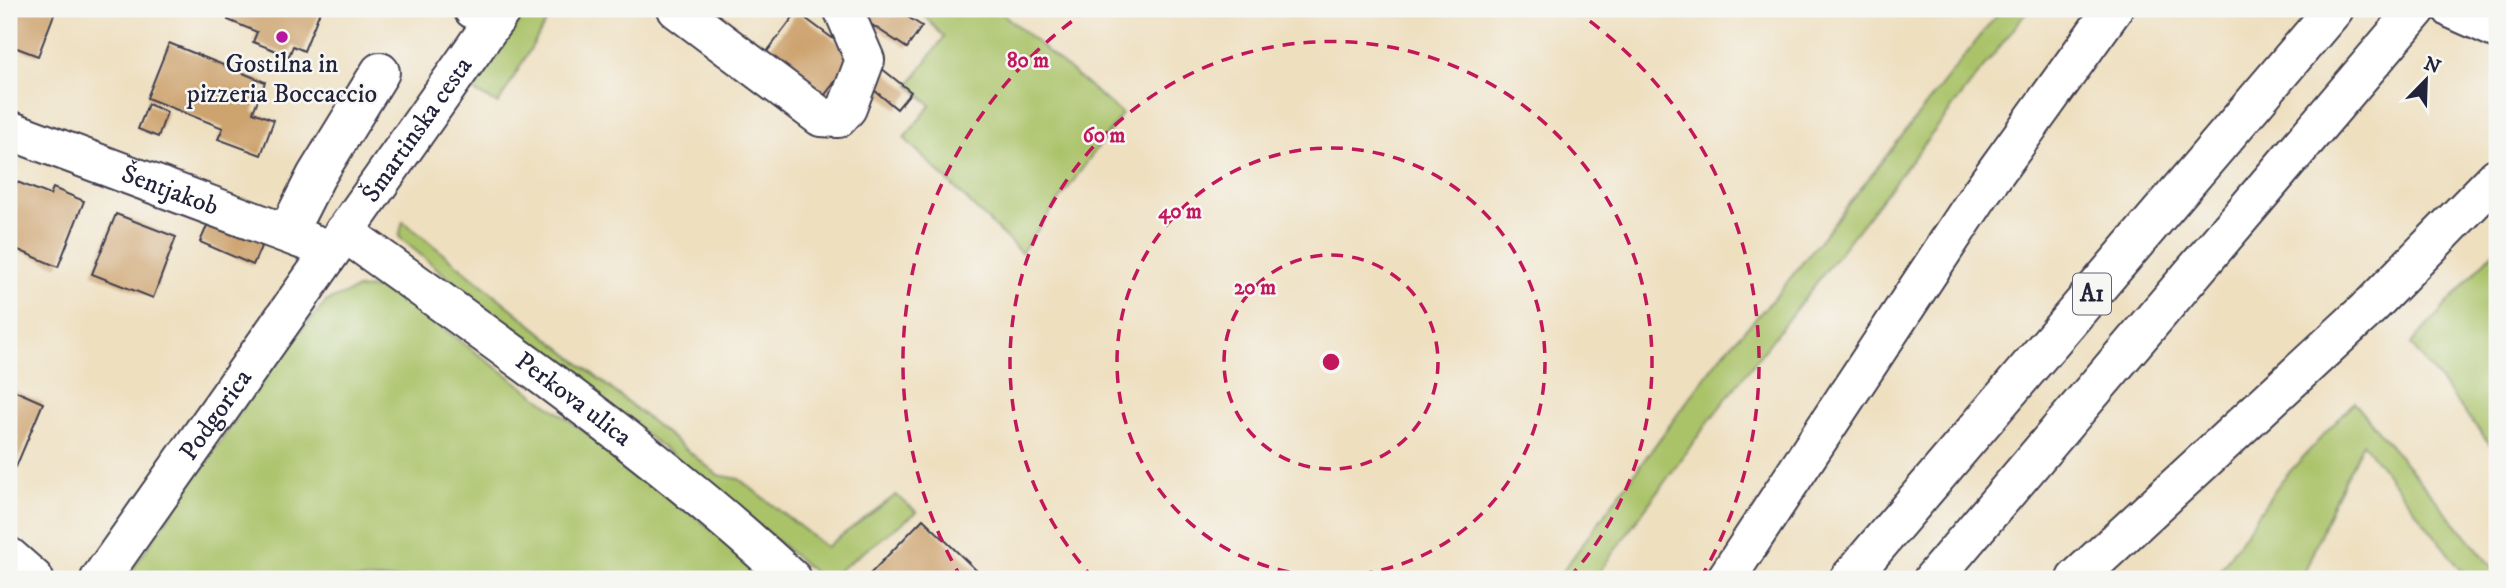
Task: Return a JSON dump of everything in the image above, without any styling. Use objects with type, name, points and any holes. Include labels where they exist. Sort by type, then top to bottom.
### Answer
[{"type":"main road","points":[[677,9],[821,117],[838,118],[847,108],[865,60],[843,9]]},
{"type":"main road","name":"A1","points":[[1849,579],[2334,9]]},
{"type":"main road","name":"A1","points":[[1933,579],[2417,9]]},
{"type":"main road","points":[[2452,9],[2497,29]]},
{"type":"main road","name":"Šmartinska cesta","points":[[337,241],[490,12]]},
{"type":"main road","points":[[1726,579],[1982,191],[2102,18]]},
{"type":"main road","points":[[287,233],[316,176],[380,72]]},
{"type":"main road","name":"Šentjakob","points":[[9,130],[287,233],[337,241]]},
{"type":"main road","points":[[2076,579],[2324,351],[2456,222],[2497,177]]},
{"type":"main road","points":[[2456,222],[2497,191]]},
{"type":"main road","name":"Podgorica","points":[[100,579],[337,241]]},
{"type":"main road","name":"Perkova ulica","points":[[337,241],[515,355],[752,542],[792,579]]},
{"type":"main road","points":[[9,557],[34,579]]},
{"type":"green space","points":[[527,9],[554,9],[498,104],[473,91]]},
{"type":"green space","points":[[918,9],[997,9],[1122,114],[1021,253],[904,138],[931,105],[909,85],[944,37]]},
{"type":"green space","points":[[1986,9],[2029,9],[1709,421],[1594,579],[1557,579],[1719,358],[1777,295],[1996,16]]},
{"type":"green space","points":[[403,221],[718,475],[739,479],[826,547],[896,495],[917,512],[827,579],[822,579],[697,474],[545,358],[399,237]]},
{"type":"green space","points":[[2497,248],[2497,453],[2411,344]]},
{"type":"green space","points":[[377,288],[412,306],[665,490],[769,579],[126,579],[281,353],[327,301],[357,289]]},
{"type":"green space","points":[[2354,402],[2497,573],[2497,579],[2468,579],[2363,443],[2334,501],[2302,579],[2214,579],[2281,481]]},
{"type":"building","points":[[9,9],[56,9],[38,56],[9,45]]},
{"type":"building","name":"Gostilna in pizzeria Boccaccio","points":[[232,9],[321,9],[304,51],[293,46],[289,56],[253,42],[257,32],[228,20]]},
{"type":"building","points":[[869,9],[895,9],[922,26],[907,48],[863,19]]},
{"type":"building","points":[[797,12],[855,55],[821,100],[763,57]]},
{"type":"building","points":[[169,43],[265,82],[253,112],[274,120],[261,155],[218,139],[223,128],[147,98]]},
{"type":"building","points":[[881,68],[911,92],[897,109],[868,85]]},
{"type":"building","points":[[148,104],[167,112],[158,137],[138,129]]},
{"type":"building","points":[[17,182],[50,195],[53,188],[84,201],[58,267],[9,246],[9,203]]},
{"type":"building","points":[[116,214],[176,237],[153,298],[92,274]]},
{"type":"building","points":[[210,219],[263,242],[253,265],[200,242]]},
{"type":"building","points":[[9,388],[43,403],[16,467],[9,464]]},
{"type":"building","points":[[923,519],[978,572],[971,579],[873,579],[869,575]]},
{"type":"place","name":"Gostilna in pizzeria Boccaccio","points":[[282,37]]}]
